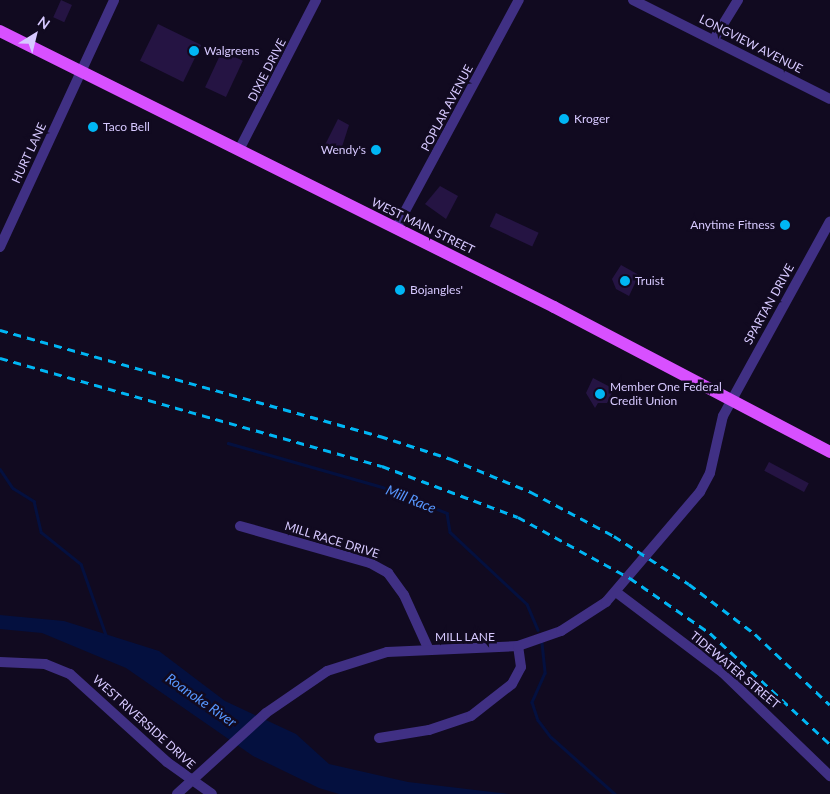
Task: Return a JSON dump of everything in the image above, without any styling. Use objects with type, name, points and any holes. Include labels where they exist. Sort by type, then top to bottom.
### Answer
[{"type":"main road","name":"WEST MAIN STREET","points":[[0,31],[396,228],[830,452]]},
{"type":"street","name":"HURT LANE","points":[[0,247],[114,0]]},
{"type":"street","name":"DIXIE DRIVE","points":[[240,150],[316,0]]},
{"type":"street","name":"POPLAR AVENUE","points":[[396,228],[519,0]]},
{"type":"street","name":"LONGVIEW AVENUE","points":[[633,0],[714,39],[830,99]]},
{"type":"street","points":[[714,39],[738,0]]},
{"type":"street","name":"SPARTAN DRIVE","points":[[731,400],[830,221]]},
{"type":"street","name":"MILL LANE","points":[[177,794],[216,756],[266,713],[311,680],[347,662],[387,652],[429,650],[474,652],[518,646],[575,624],[616,592],[700,492],[731,400]]},
{"type":"street","name":"MILL RACE DRIVE","points":[[240,526],[370,563],[388,573],[404,595],[429,650]]},
{"type":"street","name":"TIDEWATER STREET","points":[[616,592],[730,679],[830,776]]},
{"type":"street","points":[[379,738],[429,730],[471,716],[512,684],[520,667],[518,646]]},
{"type":"street","name":"WEST RIVERSIDE DRIVE","points":[[0,662],[38,663],[70,674],[190,781],[212,794]]},
{"type":"water","name":"Roanoke River","points":[[0,615],[64,621],[159,651],[225,701],[296,734],[329,764],[408,782],[509,794],[339,794],[319,788],[253,756],[126,668],[42,633],[0,629]]},
{"type":"building","points":[[61,0],[72,5],[64,22],[53,17]]},
{"type":"building","name":"Walgreens","points":[[158,24],[201,45],[183,82],[140,61]]},
{"type":"building","points":[[222,51],[243,61],[226,97],[205,87]]},
{"type":"building","points":[[338,119],[349,125],[340,153],[325,145]]},
{"type":"building","points":[[440,186],[458,196],[446,219],[425,204]]},
{"type":"building","points":[[496,213],[539,233],[532,246],[490,227]]},
{"type":"building","name":"Truist","points":[[621,265],[639,275],[629,296],[616,289],[612,279]]},
{"type":"building","name":"Member One Federal Credit Union","points":[[593,378],[614,389],[607,403],[598,403],[595,408],[586,393]]},
{"type":"building","points":[[769,462],[809,483],[804,492],[764,471]]},
{"type":"waterway","name":"Mill Race","points":[[228,443],[382,487],[447,513],[450,532],[527,604],[538,630]]},
{"type":"waterway","name":"Mill Race","points":[[0,469],[13,488],[34,501],[41,532],[81,564],[106,635]]},
{"type":"waterway","name":"Mill Race","points":[[542,643],[545,673],[532,702],[538,720],[551,737],[615,794]]},
{"type":"railway","points":[[0,330],[380,436],[451,459],[531,492],[614,536],[689,584],[755,634],[830,705]]},
{"type":"railway","points":[[0,358],[382,466],[518,517],[630,578],[710,633],[830,744]]},
{"type":"place","name":"Walgreens","points":[[194,51]]},
{"type":"place","name":"Kroger","points":[[564,119]]},
{"type":"place","name":"Taco Bell","points":[[93,127]]},
{"type":"place","name":"Wendy's","points":[[376,150]]},
{"type":"place","name":"Anytime Fitness","points":[[785,225]]},
{"type":"place","name":"Truist","points":[[625,281]]},
{"type":"place","name":"Bojangles'","points":[[400,290]]},
{"type":"place","name":"Member One Federal Credit Union","points":[[600,394]]}]
